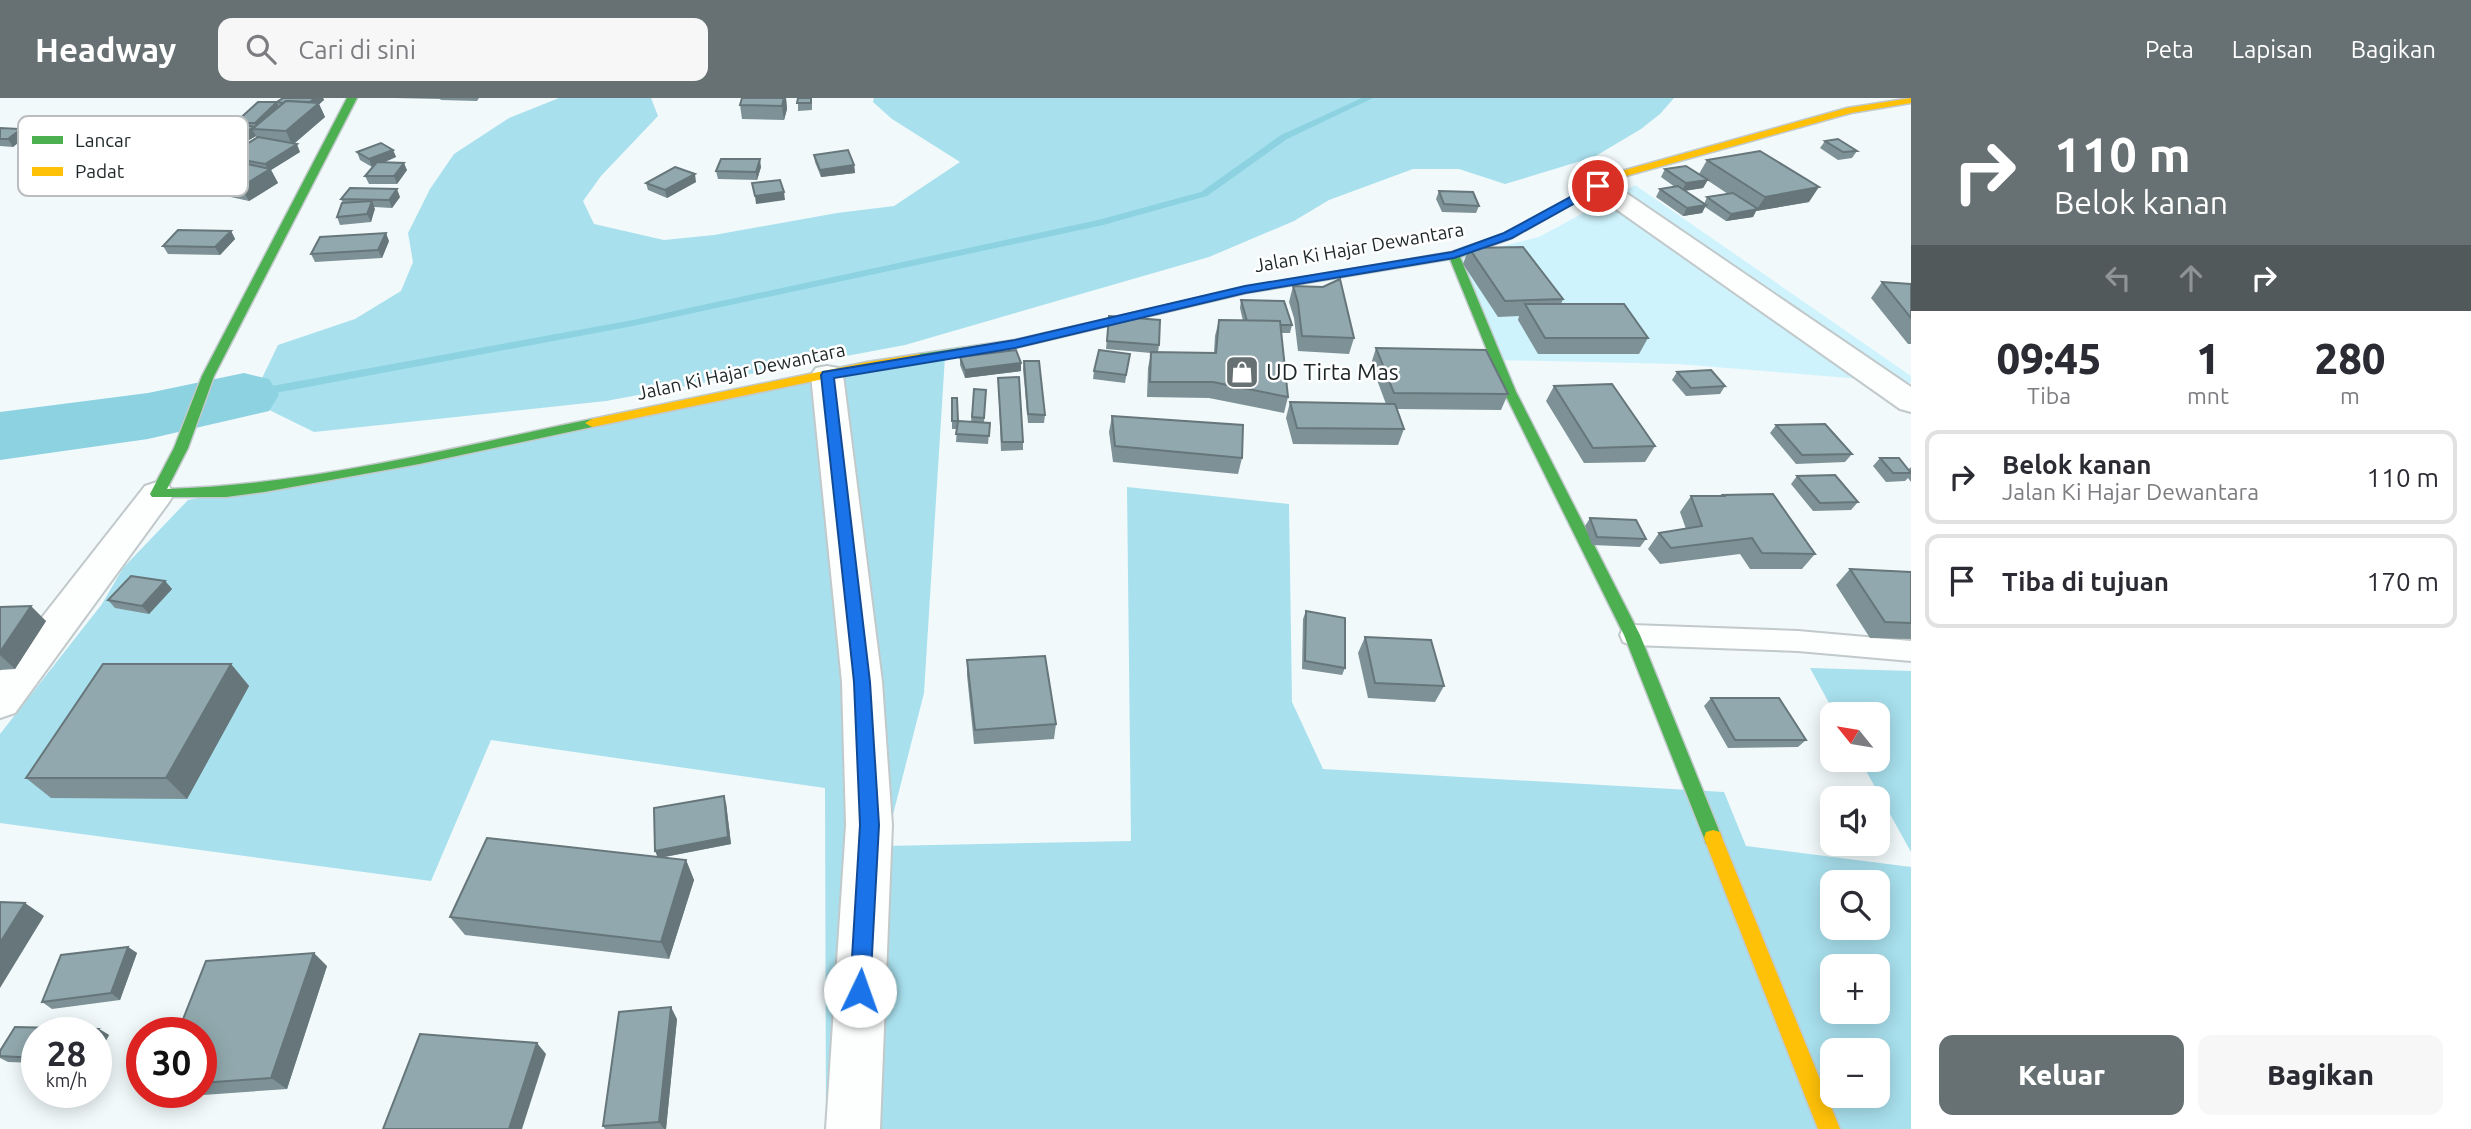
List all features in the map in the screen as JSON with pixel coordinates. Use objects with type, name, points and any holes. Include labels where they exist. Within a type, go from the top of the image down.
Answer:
[{"type":"street","points":[[0,701],[157,494],[181,448],[208,376],[352,98]]},
{"type":"street","name":"Jalan Ki Hajar Dewantara","points":[[157,494],[226,492],[316,478],[827,375],[1015,344],[1245,290],[1454,255],[1508,236],[1598,186],[1633,171],[1850,110],[1911,100]]},
{"type":"street","points":[[1598,186],[1911,402]]},
{"type":"street","points":[[1454,255],[1510,393],[1632,635],[1829,1129]]},
{"type":"street","points":[[827,375],[862,682],[869,825],[853,1129]]},
{"type":"lane","points":[[1632,635],[1798,641],[1911,651]]},
{"type":"shaded area","points":[[559,98],[651,98],[658,116],[601,176],[583,201],[594,224],[664,240],[714,235],[837,213],[894,206],[960,162],[892,119],[873,102],[874,98],[1674,98],[1641,129],[1594,157],[1505,184],[1459,169],[1413,169],[1329,200],[1294,221],[1209,257],[905,345],[606,401],[314,432],[251,401],[278,345],[355,319],[401,291],[413,262],[408,233],[430,189],[454,154],[509,118]]},
{"type":"shaded area","points":[[1635,185],[1911,376],[1911,383],[1678,364],[1497,360],[1453,258],[1539,237]]},
{"type":"shaded area","points":[[945,356],[924,693],[885,846],[1131,841],[1127,487],[1289,504],[1292,702],[1323,769],[1724,792],[1746,846],[1911,867],[1911,1129],[826,1129],[825,788],[491,740],[431,881],[0,823],[0,734],[102,604],[123,568],[188,500]]},
{"type":"shaded area","points":[[1810,668],[1911,671],[1911,852],[1890,814],[1890,786],[1874,786],[1867,772],[1890,772],[1890,702],[1828,702]]},
{"type":"building","points":[[283,98],[315,98],[310,102],[277,102]]},
{"type":"building","points":[[742,98],[784,98],[782,106],[740,105]]},
{"type":"building","points":[[798,98],[811,98],[811,103],[797,103]]},
{"type":"building","points":[[286,101],[319,103],[286,131],[252,129]]},
{"type":"building","points":[[258,102],[277,102],[255,123],[248,123],[248,116],[243,116]]},
{"type":"building","points":[[0,128],[18,129],[8,139],[0,139]]},
{"type":"building","points":[[258,137],[297,144],[265,164],[248,161],[248,143]]},
{"type":"building","points":[[1838,139],[1857,151],[1843,152],[1825,141]]},
{"type":"building","points":[[381,143],[393,150],[369,159],[357,152]]},
{"type":"building","points":[[848,150],[854,165],[820,170],[814,155]]},
{"type":"building","points":[[1760,151],[1819,187],[1765,197],[1707,160]]},
{"type":"building","points":[[721,159],[760,159],[756,172],[716,171]]},
{"type":"building","points":[[377,162],[404,163],[394,176],[365,176]]},
{"type":"building","points":[[248,164],[270,169],[248,183]]},
{"type":"building","points":[[1686,166],[1708,180],[1686,183],[1665,169]]},
{"type":"building","points":[[675,167],[695,174],[665,190],[646,183]]},
{"type":"building","points":[[780,180],[784,192],[755,196],[752,183]]},
{"type":"building","points":[[1678,186],[1706,205],[1687,208],[1660,189]]},
{"type":"building","points":[[350,188],[397,189],[389,200],[341,199]]},
{"type":"building","points":[[1439,191],[1473,192],[1479,206],[1444,204]]},
{"type":"building","points":[[1733,193],[1758,209],[1731,214],[1707,197]]},
{"type":"building","points":[[372,201],[367,214],[337,217],[342,203]]},
{"type":"building","points":[[178,230],[231,231],[215,247],[163,246]]},
{"type":"building","points":[[386,233],[378,250],[311,254],[320,237]]},
{"type":"building","points":[[1523,247],[1563,299],[1505,301],[1469,248]]},
{"type":"building","points":[[1340,279],[1354,338],[1302,336],[1293,286],[1323,287]]},
{"type":"building","points":[[1882,282],[1911,284],[1911,318]]},
{"type":"building","points":[[1241,300],[1284,301],[1292,325],[1280,325],[1280,321],[1247,321]]},
{"type":"building","points":[[1525,304],[1624,304],[1648,338],[1545,338]]},
{"type":"building","points":[[1109,316],[1160,320],[1159,345],[1107,341]]},
{"type":"building","points":[[1219,320],[1280,321],[1288,397],[1213,382],[1150,382],[1151,352],[1216,353]]},
{"type":"building","points":[[1376,348],[1486,350],[1508,394],[1394,393]]},
{"type":"building","points":[[1016,350],[1021,363],[965,370],[960,357]]},
{"type":"building","points":[[1099,350],[1130,354],[1126,375],[1094,371]]},
{"type":"building","points":[[1024,361],[1039,361],[1045,415],[1028,414]]},
{"type":"building","points":[[1711,370],[1725,386],[1691,388],[1677,372]]},
{"type":"building","points":[[1019,377],[1023,442],[1002,442],[998,378]]},
{"type":"building","points":[[1612,384],[1655,446],[1593,448],[1554,386]]},
{"type":"building","points":[[974,389],[986,390],[984,418],[972,417]]},
{"type":"building","points":[[952,398],[957,398],[958,421],[952,421]]},
{"type":"building","points":[[1290,402],[1395,404],[1404,429],[1297,428]]},
{"type":"building","points":[[1112,416],[1243,425],[1242,458],[1115,446]]},
{"type":"building","points":[[958,421],[990,423],[989,436],[956,434]]},
{"type":"building","points":[[1825,424],[1852,454],[1802,455],[1776,425]]},
{"type":"building","points":[[1880,458],[1899,458],[1911,473],[1893,473]]},
{"type":"building","points":[[1835,475],[1858,502],[1820,503],[1797,476]]},
{"type":"building","points":[[1773,494],[1815,554],[1762,553],[1752,538],[1671,548],[1659,533],[1702,526],[1691,496]]},
{"type":"building","points":[[1590,518],[1636,520],[1646,539],[1597,537]]},
{"type":"building","points":[[1850,569],[1911,572],[1911,623],[1885,622]]},
{"type":"building","points":[[131,576],[165,581],[142,606],[108,600]]},
{"type":"building","points":[[31,606],[0,652],[0,607]]},
{"type":"building","points":[[1306,611],[1345,618],[1345,668],[1305,661]]},
{"type":"building","points":[[1365,637],[1431,640],[1444,686],[1375,683]]},
{"type":"building","points":[[1045,656],[1056,724],[975,730],[967,660]]},
{"type":"building","points":[[103,664],[231,664],[166,778],[26,778]]},
{"type":"building","points":[[1711,698],[1779,698],[1806,740],[1735,740]]},
{"type":"building","points":[[724,796],[728,837],[655,851],[654,808]]},
{"type":"building","points":[[487,838],[686,860],[661,942],[450,917]]},
{"type":"building","points":[[0,902],[25,903],[0,943]]},
{"type":"building","points":[[128,947],[111,993],[42,1002],[61,955]]},
{"type":"building","points":[[314,953],[271,1078],[217,1082],[217,1017],[184,1017],[206,961]]},
{"type":"building","points":[[671,1007],[659,1122],[603,1126],[619,1012]]},
{"type":"building","points":[[15,1027],[21,1027],[21,1057],[0,1056],[0,1051]]},
{"type":"building","points":[[420,1034],[537,1043],[509,1129],[383,1129]]},
{"type":"waterway","points":[[244,395],[633,323],[1100,223],[1204,194],[1284,137],[1369,98]]},
{"type":"waterway","points":[[0,436],[148,416],[244,395]]},
{"type":"traffic: fast","points":[[352,98],[208,376],[181,448],[157,494],[226,492],[264,487],[419,459],[592,423]]},
{"type":"traffic: fast","points":[[919,358],[1015,344],[1246,290],[1454,255],[1508,236],[1583,195]]},
{"type":"traffic: fast","points":[[1454,255],[1510,392],[1632,635],[1713,838]]},
{"type":"traffic: slow","points":[[1583,195],[1622,174],[1850,110],[1911,100]]},
{"type":"traffic: slow","points":[[592,423],[867,366],[919,358]]},
{"type":"traffic: slow","points":[[1713,838],[1829,1129]]},
{"type":"place","name":"UD Tirta Mas","points":[[1242,372]]},
{"type":"route","points":[[860,991],[869,825],[862,682],[827,375],[867,366],[930,359],[1015,344],[1316,276],[1454,255],[1508,236],[1598,186]]}]
